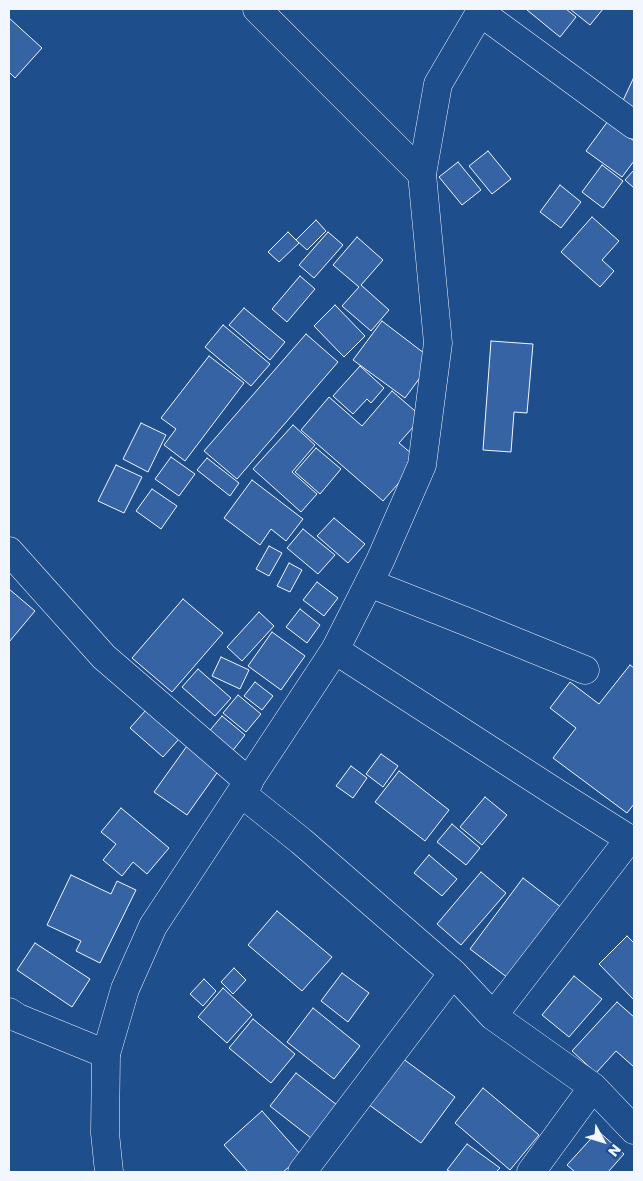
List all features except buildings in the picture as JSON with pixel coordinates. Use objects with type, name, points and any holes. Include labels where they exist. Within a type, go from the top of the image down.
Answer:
[{"type":"street","points":[[257,9],[422,174]]},
{"type":"street","points":[[109,1172],[106,1133],[106,1054],[124,989],[153,926],[335,650],[380,561],[422,465],[438,343],[422,174],[438,84],[481,10],[634,124]]},
{"type":"street","points":[[9,551],[104,657],[301,841],[453,974],[493,1016],[593,1087],[634,1130]]},
{"type":"street","points":[[369,583],[585,670]]},
{"type":"street","points":[[335,650],[632,840],[493,1016]]},
{"type":"street","points":[[302,1172],[453,974]]},
{"type":"street","points":[[9,1012],[18,1018],[106,1054]]},
{"type":"street","points":[[531,1172],[593,1087]]}]
